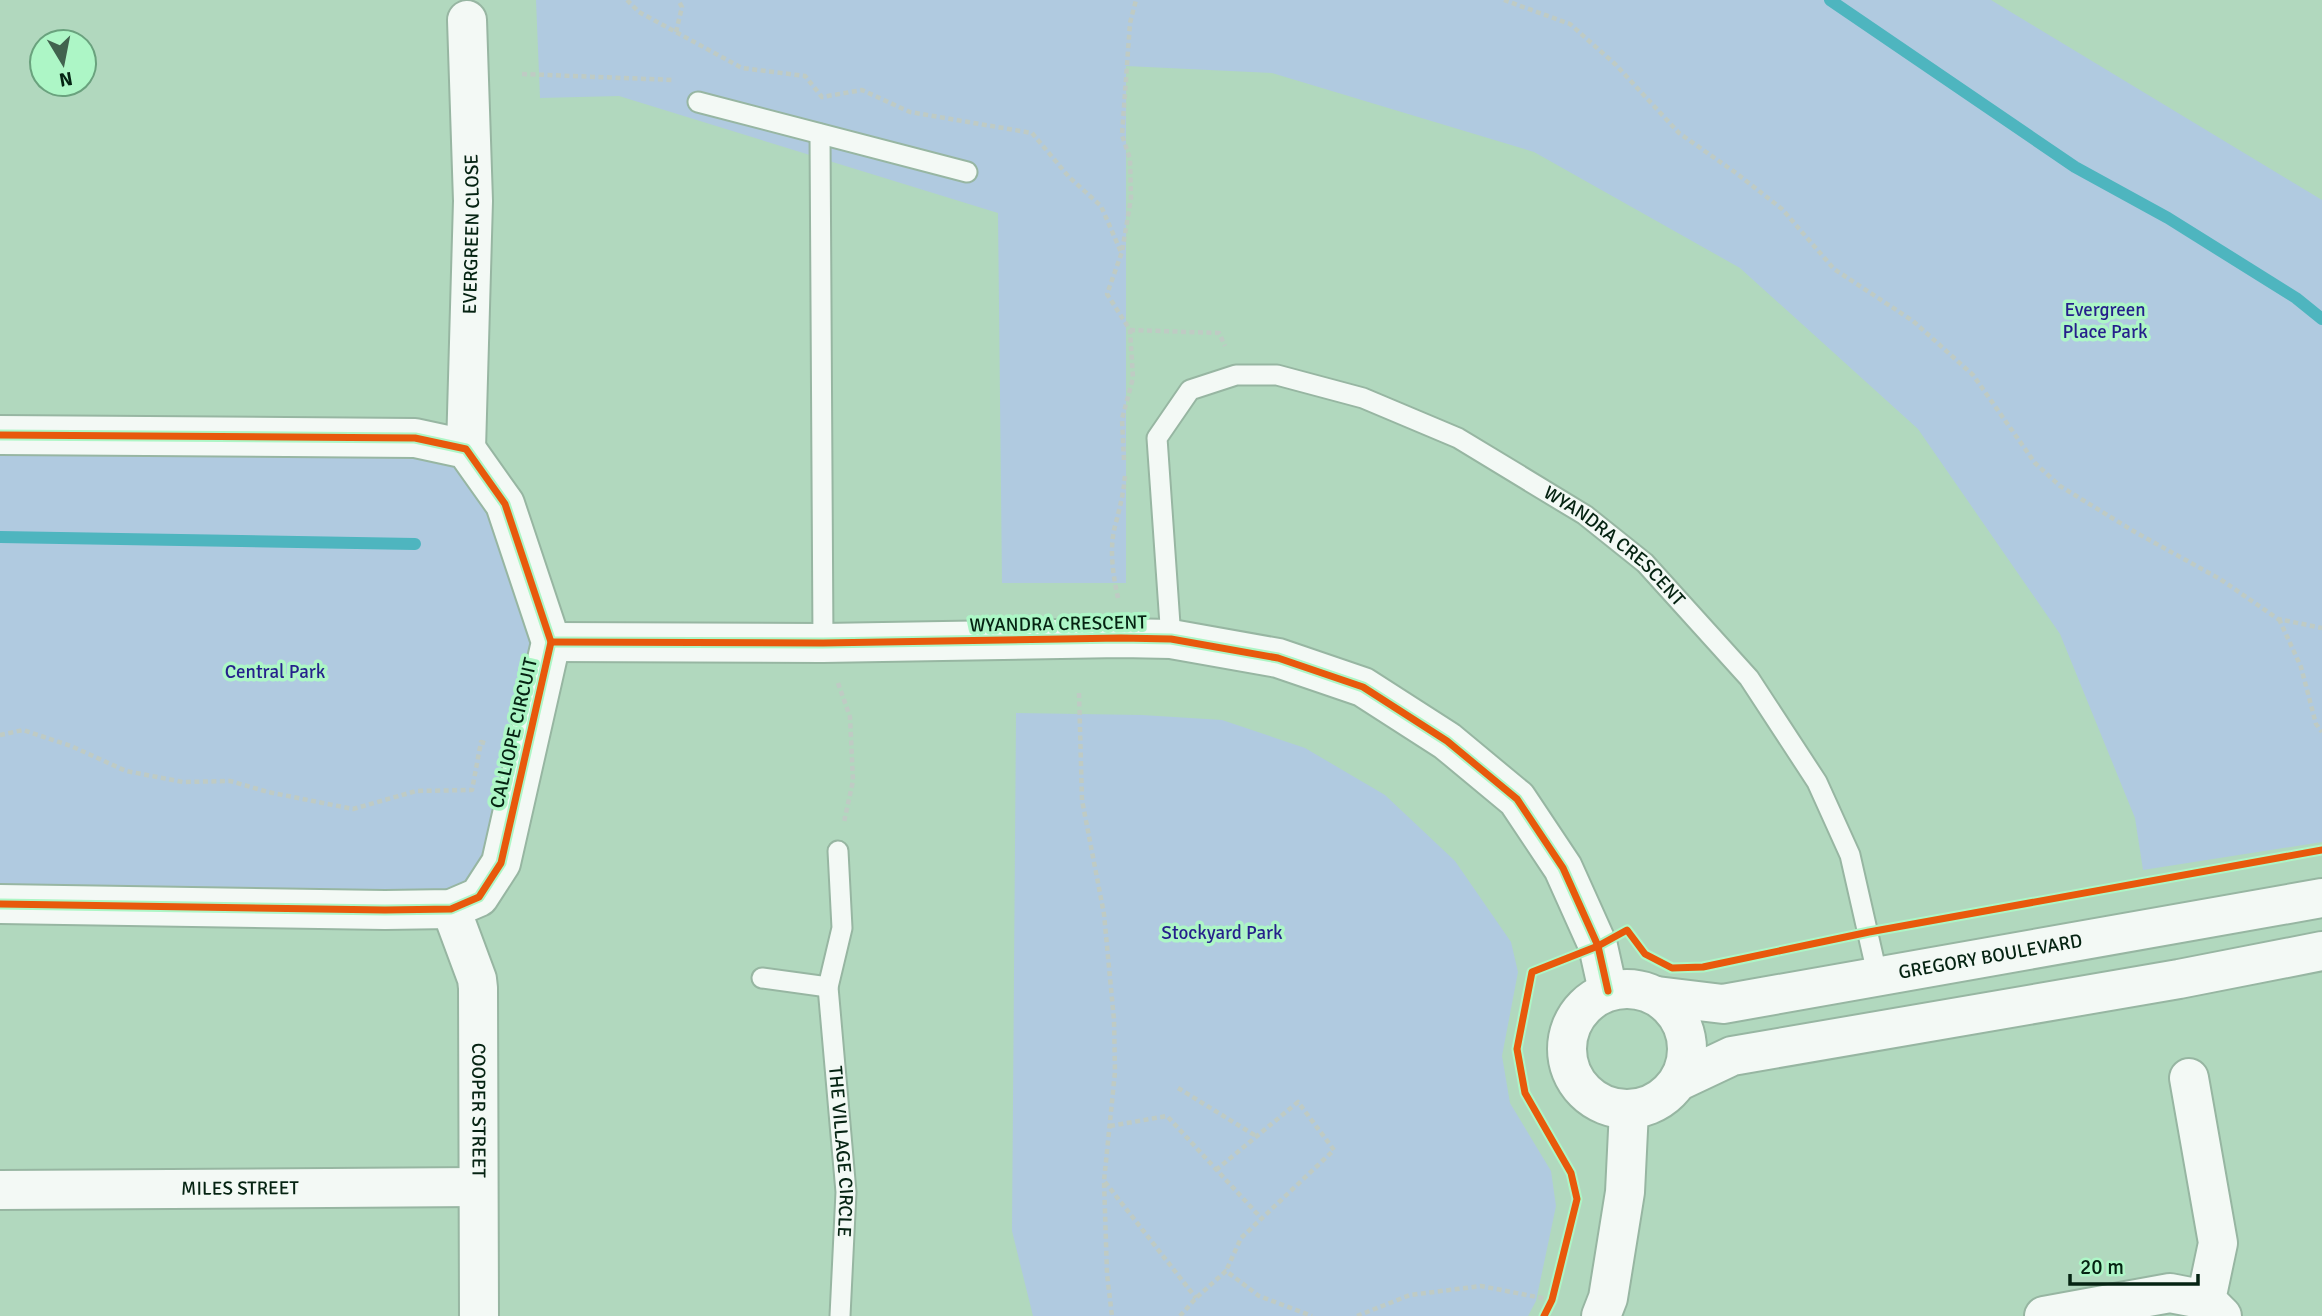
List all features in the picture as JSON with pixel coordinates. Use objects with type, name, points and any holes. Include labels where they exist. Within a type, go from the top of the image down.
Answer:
[{"type":"street","name":"EVERGREEN CLOSE","points":[[466,449],[473,201],[467,20]]},
{"type":"street","points":[[0,435],[415,438],[466,449]]},
{"type":"street","name":"CALLIOPE CIRCUIT","points":[[0,904],[452,909],[479,897],[501,863],[551,642],[505,504],[466,449]]},
{"type":"street","name":"WYANDRA CRESCENT","points":[[551,642],[823,643],[1171,639],[1278,658],[1363,687],[1447,741],[1517,799],[1563,868],[1598,946],[1608,991]]},
{"type":"street","name":"GREGORY BOULEVARD","points":[[1657,996],[1723,1004],[2322,898]]},
{"type":"street","name":"COOPER STREET","points":[[452,909],[478,988],[479,1316]]},
{"type":"street","points":[[1679,1081],[1732,1056],[2179,979],[2322,951]]},
{"type":"street","points":[[1633,988],[1657,996],[1679,1015],[1687,1035],[1689,1050],[1685,1071],[1679,1081],[1660,1101],[1640,1109],[1607,1107],[1583,1092],[1568,1066],[1568,1033],[1581,1010],[1597,996],[1608,991],[1633,988]]},
{"type":"street","points":[[2044,1316],[2171,1293],[2214,1308],[2218,1242],[2189,1079]]},
{"type":"street","points":[[1601,1316],[1608,1298],[1625,1192],[1629,1110]]},
{"type":"street","name":"MILES STREET","points":[[0,1190],[478,1188]]},
{"type":"lane","points":[[698,102],[967,172]]},
{"type":"lane","points":[[820,134],[823,643]]},
{"type":"lane","name":"WYANDRA CRESCENT","points":[[1171,639],[1157,438],[1190,390],[1236,375],[1277,375],[1363,398],[1458,438],[1585,515],[1645,564],[1749,678],[1816,782],[1850,855],[1878,978]]},
{"type":"lane","name":"THE VILLAGE CIRCLE","points":[[838,851],[842,929],[828,987],[846,1192],[840,1316]]},
{"type":"lane","points":[[762,978],[828,987]]},
{"type":"path","points":[[627,0],[639,12],[742,68],[805,76],[822,97],[862,90],[910,112],[1032,133],[1069,177],[1101,206],[1122,252]]},
{"type":"path","points":[[676,32],[682,7],[678,0]]},
{"type":"path","points":[[1119,607],[1112,557],[1115,527],[1123,502],[1125,475],[1122,419],[1133,378],[1130,330],[1107,294],[1122,252],[1131,198],[1130,159],[1122,135],[1130,23],[1136,0]]},
{"type":"path","points":[[1504,0],[1570,24],[1615,64],[1679,133],[1782,209],[1834,269],[1913,321],[1973,374],[2035,463],[2060,486],[2220,579],[2278,619],[2322,628]]},
{"type":"path","points":[[522,74],[678,81],[698,102]]},
{"type":"path","points":[[1130,330],[1219,333],[1236,375]]},
{"type":"path","points":[[2278,619],[2301,667],[2316,724],[2322,732]]},
{"type":"path","points":[[823,643],[850,717],[853,780],[838,851]]},
{"type":"path","points":[[1079,693],[1082,800],[1104,914],[1114,1020],[1115,1072],[1104,1181],[1107,1274],[1112,1316]]},
{"type":"path","points":[[0,735],[23,730],[71,746],[126,771],[183,782],[230,781],[268,792],[353,809],[416,791],[472,790],[481,742],[526,753]]},
{"type":"path","points":[[1178,1088],[1256,1136]]},
{"type":"path","points":[[1180,1316],[1226,1271],[1241,1238],[1334,1150],[1298,1102],[1216,1170]]},
{"type":"path","points":[[1110,1126],[1167,1116],[1262,1219]]},
{"type":"path","points":[[1104,1181],[1196,1298]]},
{"type":"path","points":[[1226,1271],[1259,1296],[1312,1316]]},
{"type":"path","points":[[1357,1316],[1410,1295],[1481,1286],[1552,1300]]},
{"type":"path","points":[[1548,1308],[1555,1287]]},
{"type":"green space","name":"Evergreen Place Park","points":[[536,0],[1991,0],[2322,200],[2322,842],[2143,870],[2135,818],[2060,634],[1918,429],[1740,268],[1534,152],[1272,73],[1126,66],[1126,583],[1002,583],[998,213],[619,96],[540,98]]},
{"type":"green space","name":"Central Park","points":[[0,435],[466,449],[551,642],[479,897],[0,904]]},
{"type":"green space","name":"Stockyard Park","points":[[1016,713],[1142,715],[1222,720],[1305,748],[1385,795],[1455,861],[1511,942],[1518,972],[1502,1056],[1510,1103],[1551,1171],[1556,1206],[1536,1301],[1528,1316],[1033,1316],[1012,1231]]},
{"type":"waterway","points":[[1830,0],[2075,167],[2168,218],[2296,298],[2322,319]]},
{"type":"waterway","points":[[0,537],[415,544]]},
{"type":"cycle path","points":[[0,435],[415,438],[466,449],[505,504],[551,642],[501,863],[479,897],[451,909],[385,910],[0,904]]},
{"type":"cycle path","points":[[551,642],[823,643],[1171,639],[1278,658],[1363,687],[1447,741],[1517,799],[1563,868],[1598,946],[1608,991]]},
{"type":"cycle path","points":[[1544,1316],[1552,1300],[1577,1199],[1571,1173],[1525,1093],[1517,1049],[1532,972],[1598,946],[1627,930],[1645,954],[1672,968],[1703,967],[1869,932],[2322,850]]}]
